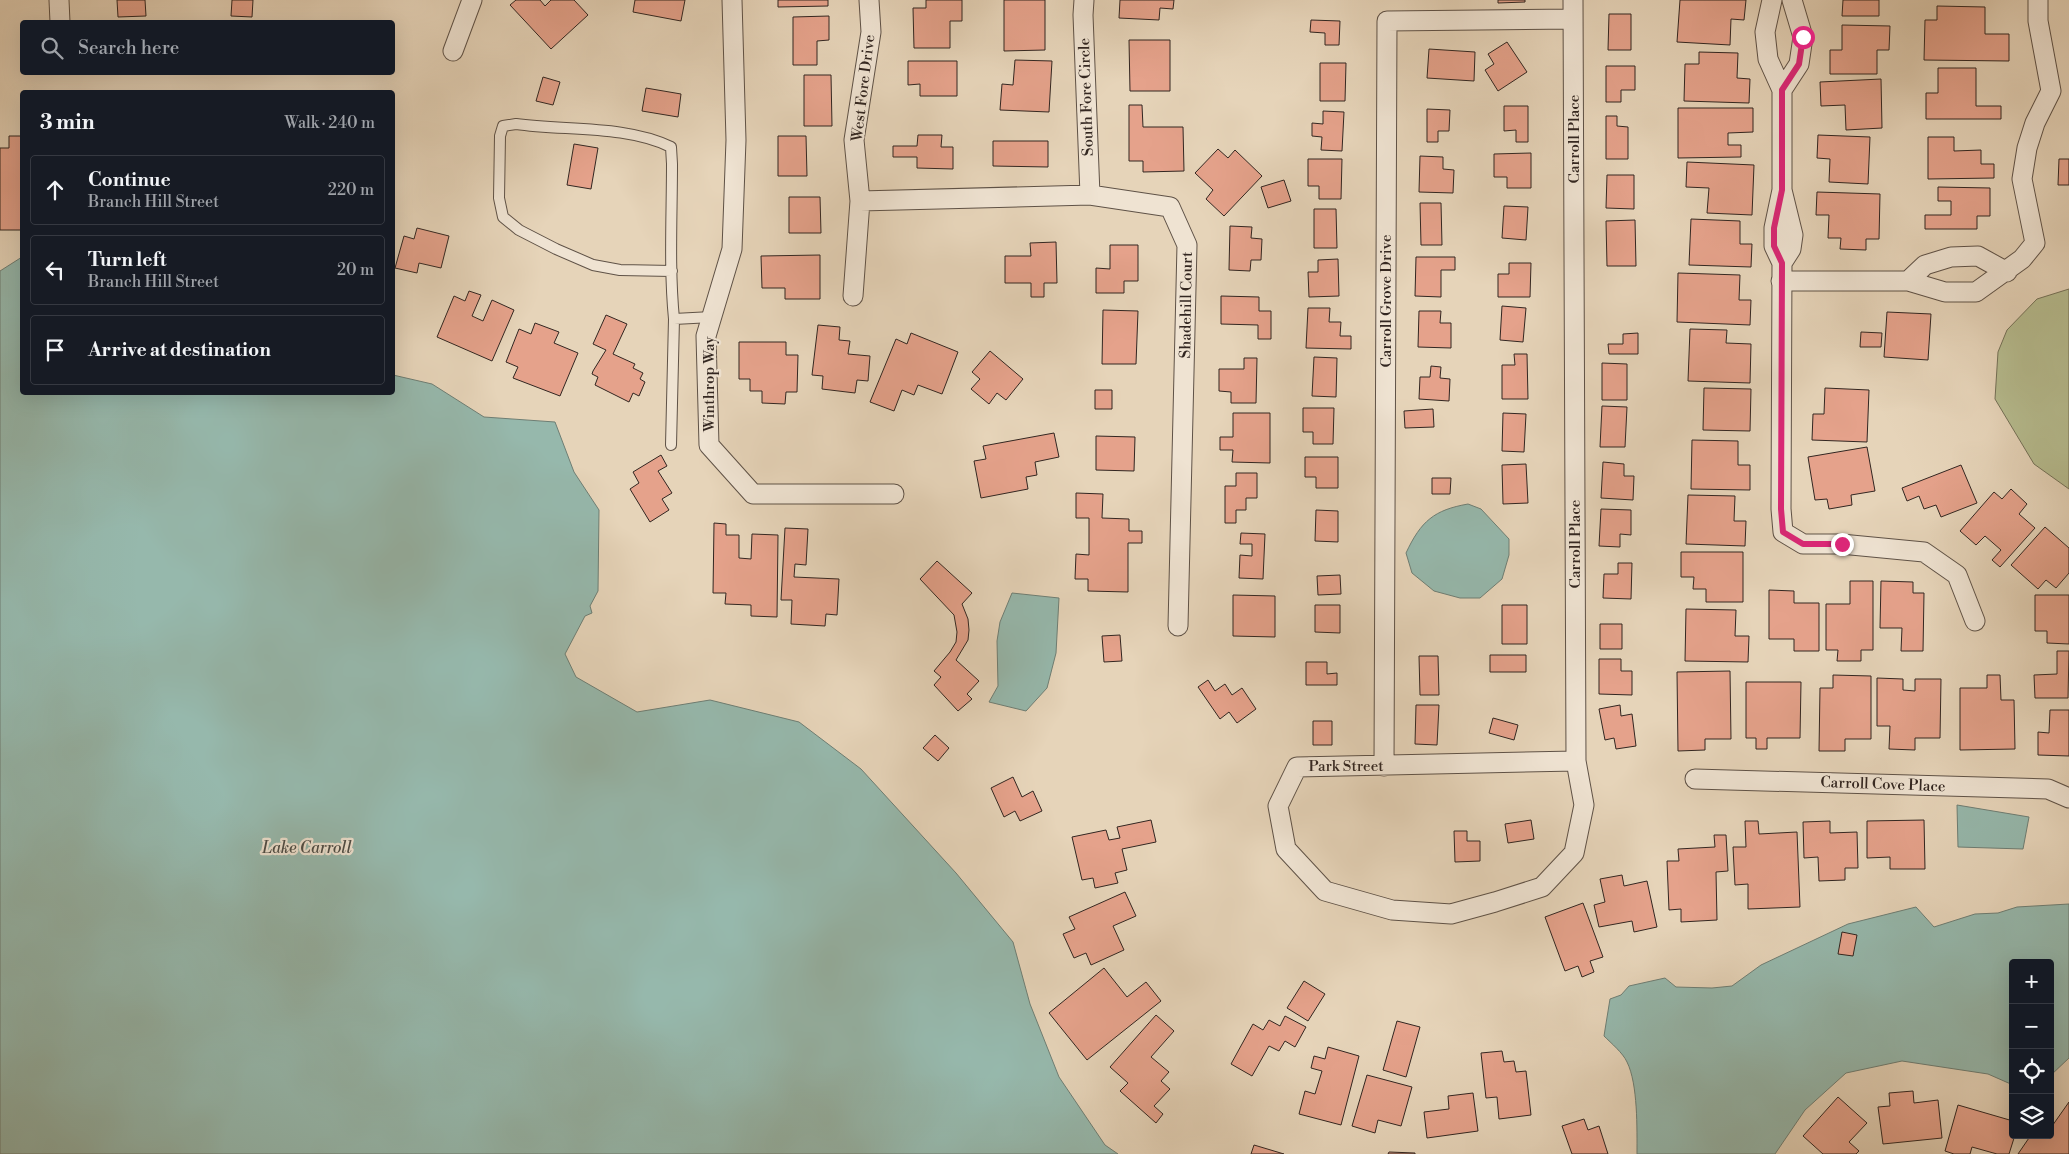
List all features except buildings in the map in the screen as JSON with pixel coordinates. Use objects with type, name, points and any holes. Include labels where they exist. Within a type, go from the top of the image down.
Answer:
[{"type":"street","points":[[59,0],[60,20]]},
{"type":"street","points":[[453,51],[472,0]]},
{"type":"street","name":"Winthrop Way","points":[[732,0],[736,140],[732,249],[706,336],[709,445],[753,494],[894,494]]},
{"type":"street","name":"West Fore Drive","points":[[853,296],[860,201],[854,140],[871,32],[869,0]]},
{"type":"street","name":"South Fore Circle","points":[[1084,0],[1090,195]]},
{"type":"street","points":[[1772,0],[1765,32],[1768,59],[1782,90],[1782,190],[1793,235],[1791,249],[1781,272],[1781,509],[1783,532],[1803,544],[1842,544],[1924,552],[1957,575],[1975,621]]},
{"type":"street","points":[[1782,90],[1799,64],[1803,37],[1792,0]]},
{"type":"street","points":[[1781,272],[1908,281],[1945,292],[1976,292],[2007,272],[2022,259],[2035,243],[2022,179],[2027,148],[2035,124],[2051,91],[2038,20],[2038,0]]},
{"type":"street","name":"Carroll Place","points":[[1360,901],[1392,910],[1451,914],[1542,887],[1574,853],[1584,805],[1576,761],[1573,9]]},
{"type":"street","name":"Carroll Grove Drive","points":[[1384,766],[1387,21],[1573,9]]},
{"type":"street","name":"Shadehill Court","points":[[860,201],[1090,195],[1170,207],[1187,245],[1178,626]]},
{"type":"street","points":[[1908,281],[1925,265],[1951,257],[1978,256],[2007,272]]},
{"type":"street","name":"Park Street","points":[[1360,901],[1324,891],[1286,850],[1278,806],[1297,766],[1384,766],[1576,761]]},
{"type":"street","name":"Carroll Cove Place","points":[[1695,779],[2048,789],[2069,798]]},
{"type":"lane","points":[[671,445],[674,319],[671,147],[661,142],[626,134],[516,124],[503,126],[500,136],[499,198],[503,217],[518,230],[556,250],[593,265],[620,270],[672,271]]},
{"type":"lane","points":[[674,319],[712,317]]},
{"type":"green space","points":[[2069,289],[2069,489],[2034,464],[1995,399],[1998,352],[2007,330],[2037,299]]},
{"type":"water","name":"Lake Carroll","points":[[20,258],[20,395],[395,395],[395,375],[432,384],[484,417],[555,422],[574,472],[599,510],[598,591],[590,606],[592,613],[585,616],[565,654],[576,677],[637,712],[710,700],[799,722],[861,769],[956,873],[1013,942],[1030,1004],[1059,1077],[1105,1145],[1118,1154],[0,1154],[0,271]]},
{"type":"water","points":[[1468,504],[1481,509],[1509,539],[1509,555],[1502,579],[1480,598],[1460,598],[1434,591],[1412,573],[1406,553],[1417,533],[1430,519],[1446,510]]},
{"type":"water","points":[[1012,593],[1059,598],[1056,653],[1047,688],[1026,711],[989,702],[998,686],[997,641],[1000,622]]},
{"type":"water","points":[[1957,805],[2029,817],[2023,849],[1958,847]]},
{"type":"water","points":[[2069,904],[2069,1058],[2054,1072],[2054,959],[2009,959],[2009,1083],[1988,1074],[1902,1061],[1846,1073],[1805,1110],[1775,1154],[1637,1154],[1636,1107],[1631,1071],[1623,1055],[1604,1036],[1610,999],[1621,995],[1629,986],[1665,978],[1676,987],[1712,988],[1732,986],[1761,965],[1848,924],[1916,907],[1934,927],[1975,914],[1998,913],[2017,907]]},
{"type":"route","points":[[1803,37],[1799,64],[1782,90],[1782,190],[1774,228],[1774,246],[1782,263],[1781,509],[1783,532],[1803,544],[1842,544]]}]
